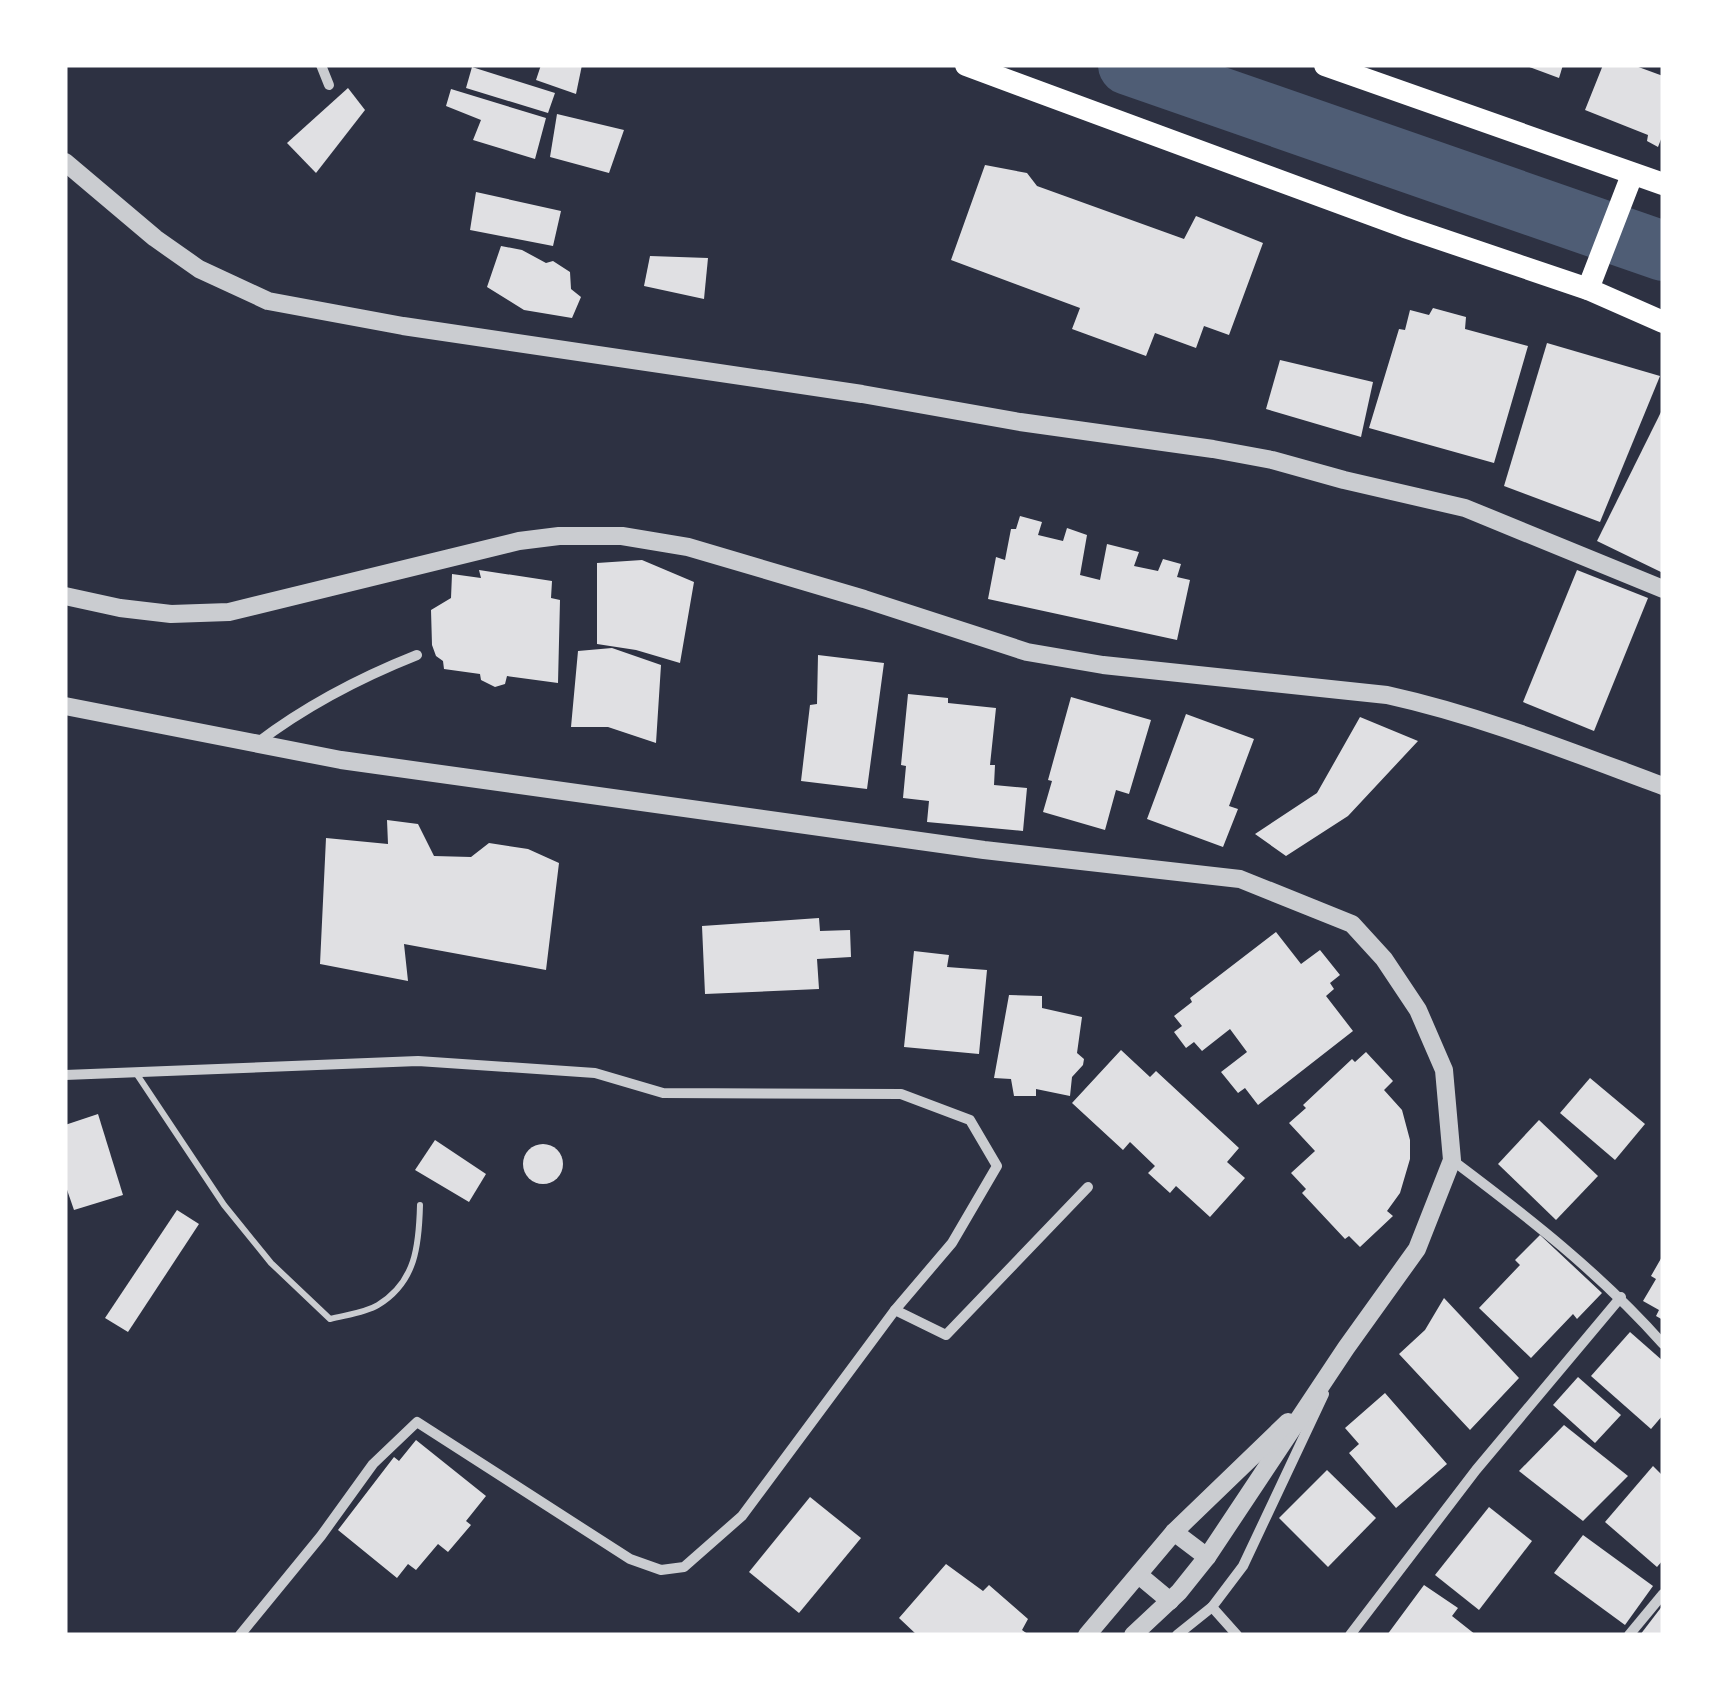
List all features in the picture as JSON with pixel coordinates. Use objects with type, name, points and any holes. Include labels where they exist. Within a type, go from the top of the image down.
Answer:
[{"type":"highway","points":[[966,65],[1404,227],[1588,289],[1663,322]]},
{"type":"highway","points":[[1324,65],[1663,184]]},
{"type":"highway","points":[[1588,289],[1632,175]]},
{"type":"street","points":[[321,65],[329,85]]},
{"type":"street","points":[[65,162],[155,238],[199,269],[268,301],[403,326],[1272,460],[1465,508],[1663,589]]},
{"type":"street","points":[[65,596],[172,614],[229,612],[519,541],[622,536],[706,552],[1027,652],[1103,665],[1386,695],[1432,705],[1483,718],[1663,786]]},
{"type":"street","points":[[256,744],[289,719],[360,678],[417,656]]},
{"type":"street","points":[[65,706],[341,760],[984,850],[1240,879],[1352,924],[1384,959],[1418,1010],[1444,1070],[1452,1160],[1417,1249],[1207,1556],[1170,1601],[1133,1635]]},
{"type":"street","points":[[65,1075],[418,1060],[594,1073],[663,1093],[900,1094],[970,1120],[997,1166],[952,1242],[895,1310],[742,1516],[684,1567],[660,1570],[630,1559],[417,1422],[372,1464],[321,1536],[240,1635]]},
{"type":"street","points":[[1452,1160],[1548,1232],[1621,1297],[1663,1344]]},
{"type":"street","points":[[895,1310],[946,1335],[1088,1187]]},
{"type":"street","points":[[1350,1635],[1476,1470],[1621,1297]]},
{"type":"street","points":[[1177,1635],[1212,1608],[1244,1566],[1346,1348]]},
{"type":"street","points":[[1087,1635],[1174,1532],[1310,1401]]},
{"type":"street","points":[[1174,1532],[1207,1556]]},
{"type":"street","points":[[1140,1576],[1170,1601]]},
{"type":"street","points":[[1629,1635],[1663,1594]]},
{"type":"street","points":[[1212,1608],[1237,1635]]},
{"type":"lane","points":[[135,1072],[224,1205],[271,1263],[330,1318],[376,1306],[404,1282],[419,1246],[420,1205]]},
{"type":"building","points":[[541,65],[582,65],[576,94],[536,80]]},
{"type":"building","points":[[1524,65],[1563,65],[1559,78]]},
{"type":"building","points":[[1603,65],[1633,65],[1663,76],[1663,134],[1658,147],[1647,141],[1648,135],[1585,110]]},
{"type":"building","points":[[472,67],[555,93],[548,113],[466,88]]},
{"type":"building","points":[[348,88],[365,110],[316,173],[287,143]]},
{"type":"building","points":[[451,89],[546,118],[535,159],[473,140],[481,120],[446,106]]},
{"type":"building","points":[[557,114],[624,130],[609,173],[550,157]]},
{"type":"building","points":[[985,165],[1027,173],[1037,186],[1184,239],[1196,216],[1263,243],[1229,335],[1204,326],[1196,348],[1155,333],[1146,356],[1072,329],[1080,308],[951,260]]},
{"type":"building","points":[[476,192],[561,211],[553,246],[470,230]]},
{"type":"building","points":[[501,246],[522,250],[546,263],[553,261],[570,272],[571,289],[581,297],[572,318],[524,310],[487,287]]},
{"type":"building","points":[[650,256],[708,258],[704,299],[644,286]]},
{"type":"building","points":[[1433,308],[1466,317],[1465,329],[1528,346],[1494,463],[1369,428],[1399,329],[1405,330],[1410,310],[1429,315]]},
{"type":"building","points":[[1547,343],[1660,376],[1600,522],[1504,486]]},
{"type":"building","points":[[1280,360],[1373,382],[1361,437],[1266,409]]},
{"type":"building","points":[[1663,408],[1663,573],[1597,541]]},
{"type":"building","points":[[1020,516],[1042,522],[1038,535],[1063,541],[1067,528],[1087,535],[1080,575],[1100,580],[1107,544],[1139,552],[1134,566],[1158,571],[1163,559],[1181,564],[1177,577],[1190,580],[1177,640],[988,599],[996,557],[1005,560],[1011,529],[1016,529]]},
{"type":"building","points":[[642,560],[694,582],[680,663],[597,644],[597,563]]},
{"type":"building","points":[[479,570],[552,581],[551,598],[560,600],[558,683],[507,676],[505,684],[495,687],[481,680],[480,674],[444,669],[432,645],[431,610],[451,598],[452,574],[481,578]]},
{"type":"building","points":[[1577,570],[1648,598],[1594,731],[1523,702]]},
{"type":"building","points":[[612,648],[661,665],[656,743],[608,727],[571,727],[578,651]]},
{"type":"building","points":[[818,655],[884,663],[867,789],[801,781],[810,705],[817,704]]},
{"type":"building","points":[[908,694],[996,708],[990,765],[995,765],[994,785],[1027,788],[1023,831],[927,822],[929,801],[903,798],[906,766],[901,765]]},
{"type":"building","points":[[1071,697],[1151,720],[1129,794],[1116,790],[1105,830],[1043,812]]},
{"type":"building","points":[[1186,714],[1254,739],[1229,806],[1238,809],[1223,847],[1147,819]]},
{"type":"building","points":[[1360,717],[1418,741],[1348,816],[1286,856],[1255,834],[1317,793]]},
{"type":"building","points":[[387,820],[418,824],[434,856],[471,857],[489,843],[528,849],[559,863],[546,970],[404,944],[408,981],[320,964],[326,838],[388,844]]},
{"type":"building","points":[[819,918],[820,931],[850,930],[851,957],[817,959],[819,989],[705,994],[702,926]]},
{"type":"building","points":[[1276,932],[1301,964],[1320,950],[1340,975],[1330,983],[1334,989],[1326,996],[1353,1031],[1258,1105],[1245,1088],[1238,1093],[1221,1072],[1247,1052],[1230,1029],[1202,1051],[1194,1042],[1186,1048],[1174,1032],[1182,1026],[1174,1016],[1192,1002],[1190,998]]},
{"type":"building","points":[[914,951],[949,955],[947,967],[987,970],[979,1054],[904,1047]]},
{"type":"building","points":[[1009,995],[1042,996],[1042,1008],[1082,1017],[1077,1053],[1084,1059],[1072,1077],[1070,1096],[1036,1089],[1036,1096],[1014,1096],[1011,1079],[994,1078]]},
{"type":"building","points":[[1121,1050],[1150,1077],[1156,1071],[1239,1148],[1227,1162],[1245,1178],[1210,1217],[1176,1186],[1170,1193],[1148,1173],[1155,1166],[1130,1142],[1123,1150],[1072,1103]]},
{"type":"building","points":[[1366,1052],[1393,1081],[1384,1090],[1402,1110],[1410,1140],[1410,1159],[1400,1193],[1387,1211],[1393,1216],[1360,1247],[1349,1236],[1345,1239],[1302,1193],[1306,1189],[1291,1173],[1315,1151],[1289,1123],[1352,1059],[1355,1062]]},
{"type":"building","points":[[1590,1078],[1645,1124],[1615,1160],[1560,1113]]},
{"type":"building","points":[[98,1114],[123,1195],[74,1210],[65,1184],[65,1125]]},
{"type":"building","points":[[1539,1120],[1598,1176],[1556,1220],[1498,1164]]},
{"type":"building","points":[[435,1140],[486,1174],[469,1202],[415,1170]]},
{"type":"building","points":[[543,1144],[557,1150],[563,1164],[557,1178],[543,1184],[529,1178],[523,1164],[529,1150]]},
{"type":"building","points":[[177,1210],[199,1224],[128,1332],[105,1318]]},
{"type":"building","points":[[1540,1235],[1602,1293],[1577,1319],[1573,1314],[1531,1358],[1479,1308],[1520,1265],[1515,1260]]},
{"type":"building","points":[[1663,1255],[1663,1320],[1656,1316],[1659,1310],[1643,1301],[1656,1279],[1651,1276]]},
{"type":"building","points":[[1444,1298],[1519,1378],[1470,1430],[1399,1354],[1425,1330]]},
{"type":"building","points":[[1630,1332],[1663,1361],[1663,1415],[1651,1429],[1591,1376]]},
{"type":"building","points":[[1578,1377],[1621,1415],[1595,1443],[1553,1405]]},
{"type":"building","points":[[1385,1393],[1447,1464],[1396,1508],[1349,1453],[1359,1444],[1345,1428]]},
{"type":"building","points":[[1564,1425],[1628,1476],[1583,1521],[1519,1471]]},
{"type":"building","points":[[416,1440],[486,1496],[466,1521],[471,1525],[448,1552],[438,1544],[416,1570],[408,1564],[397,1578],[338,1530],[394,1457],[399,1461]]},
{"type":"building","points":[[1653,1466],[1663,1476],[1663,1560],[1657,1567],[1605,1522]]},
{"type":"building","points":[[1327,1470],[1376,1518],[1328,1567],[1279,1518]]},
{"type":"building","points":[[810,1497],[861,1538],[799,1613],[749,1572]]},
{"type":"building","points":[[1489,1507],[1532,1541],[1479,1610],[1435,1575]]},
{"type":"building","points":[[1583,1535],[1653,1586],[1625,1625],[1554,1573]]},
{"type":"building","points":[[946,1564],[983,1591],[989,1585],[1028,1619],[1022,1630],[1029,1635],[917,1635],[899,1618]]},
{"type":"building","points":[[1424,1585],[1458,1608],[1452,1616],[1476,1635],[1387,1635]]},
{"type":"building","points":[[1663,1605],[1663,1635],[1640,1635]]},
{"type":"waterway","points":[[1128,65],[1663,251]]}]
